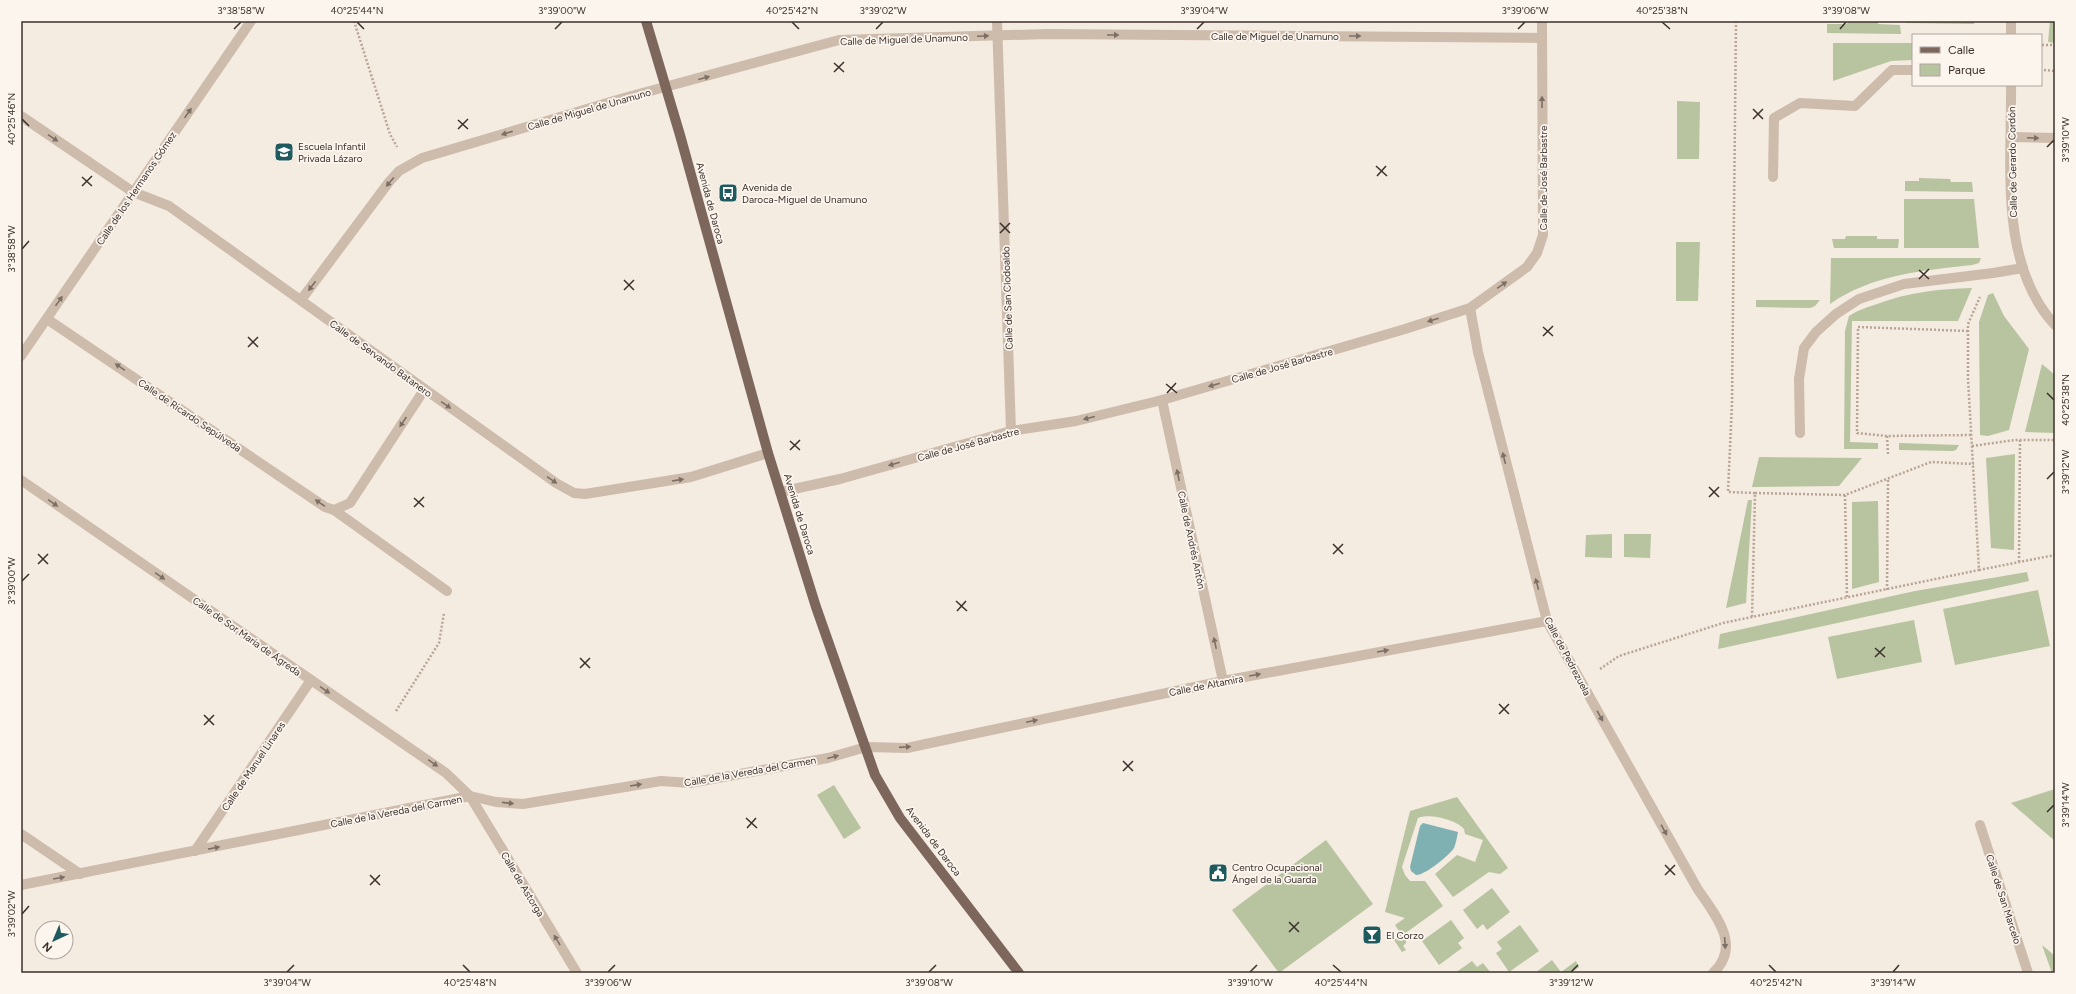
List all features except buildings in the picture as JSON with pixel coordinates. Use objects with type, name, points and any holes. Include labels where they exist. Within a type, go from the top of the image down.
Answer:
[{"type":"main road","name":"Avenida de Daroca","points":[[646,21],[768,453],[816,607],[876,775],[900,818],[1019,973]]},
{"type":"street","name":"Calle de los Hermanos Gómez","points":[[21,356],[251,21]]},
{"type":"street","name":"Calle de San Clodoaldo","points":[[997,21],[1011,431]]},
{"type":"street","name":"Calle de José Barbastre","points":[[780,492],[840,479],[1011,431],[1076,421],[1162,400],[1406,329],[1470,308],[1527,267],[1537,253],[1543,235],[1542,21]]},
{"type":"street","points":[[2011,21],[2011,34]]},
{"type":"street","name":"Calle de Miguel de Unamuno","points":[[301,300],[389,182],[408,165],[422,158],[624,98],[666,88],[839,40],[1056,34],[1542,38]]},
{"type":"street","points":[[1773,177],[1774,118],[1800,103],[1855,106],[1892,70],[1912,70]]},
{"type":"street","name":"Calle de Gerardo Cordón","points":[[2012,86],[2010,184],[2013,225],[2023,268],[2033,291],[2048,318],[2055,325]]},
{"type":"street","name":"Calle de Servando Batanero","points":[[21,116],[133,192],[169,206],[424,390],[556,483],[574,493],[585,494],[691,478],[768,453]]},
{"type":"street","points":[[2012,137],[2055,138]]},
{"type":"street","points":[[1800,432],[1799,379],[1804,348],[1816,332],[1836,314],[1859,299],[1904,284],[2023,268]]},
{"type":"street","name":"Calle de Pedrezuela","points":[[1470,308],[1478,352],[1547,621],[1697,888],[1723,929],[1727,943],[1725,960],[1713,973]]},
{"type":"street","name":"Calle de Ricardo Sepúlveda","points":[[47,318],[326,507],[334,510],[447,591]]},
{"type":"street","points":[[334,510],[350,503],[424,390]]},
{"type":"street","name":"Calle de Andrés Antón","points":[[1162,400],[1223,681]]},
{"type":"street","name":"Calle de Sor María de Ágreda","points":[[21,480],[385,730],[446,773],[470,796]]},
{"type":"street","name":"Calle de Altamira","points":[[866,748],[907,748],[1223,681],[1547,621]]},
{"type":"street","name":"Calle de Manuel Linares","points":[[195,851],[311,680]]},
{"type":"street","name":"Calle de la Vereda del Carmen","points":[[21,885],[470,796],[504,803],[523,804],[660,781],[690,783],[828,758],[866,748]]},
{"type":"street","name":"Calle de Astorga","points":[[470,796],[577,973]]},
{"type":"street","name":"Calle de San Marcelo","points":[[1980,825],[2028,973]]},
{"type":"street","points":[[21,834],[80,874]]},
{"type":"path","points":[[354,21],[390,134]]},
{"type":"path","points":[[1736,21],[1732,403],[1728,492],[1845,495],[1931,462],[1974,464]]},
{"type":"path","points":[[2042,45],[2055,45]]},
{"type":"path","points":[[2044,70],[2055,70]]},
{"type":"path","points":[[1979,570],[1972,446],[1968,324],[1983,290]]},
{"type":"path","points":[[1968,331],[1858,328],[1857,433],[1887,436],[1972,435]]},
{"type":"path","points":[[1887,436],[1888,454]]},
{"type":"path","points":[[1972,446],[2020,440],[2055,440]]},
{"type":"path","points":[[2019,562],[2020,440]]},
{"type":"path","points":[[1887,590],[1888,478]]},
{"type":"path","points":[[1752,617],[1755,493]]},
{"type":"path","points":[[1845,495],[1847,598]]},
{"type":"path","points":[[1581,681],[1619,656],[1723,623],[2055,555]]},
{"type":"path","points":[[385,730],[439,643],[447,591]]},
{"type":"green space","points":[[1848,21],[1878,22],[1878,24],[1900,25],[1901,34],[1827,33],[1827,24],[1847,24]]},
{"type":"green space","points":[[1906,21],[1974,21],[1974,24],[1906,23]]},
{"type":"green space","points":[[2050,21],[2055,21],[2055,43],[2048,42]]},
{"type":"green space","points":[[1833,43],[1912,43],[1912,60],[1891,61],[1833,81]]},
{"type":"green space","points":[[1677,101],[1700,102],[1699,159],[1677,159]]},
{"type":"green space","points":[[1919,178],[1950,179],[1951,182],[1972,182],[1973,192],[1905,191],[1905,181],[1919,181]]},
{"type":"green space","points":[[1904,199],[1974,199],[1979,248],[1904,248]]},
{"type":"green space","points":[[1846,236],[1877,236],[1877,239],[1899,239],[1898,248],[1834,248],[1832,239],[1845,239]]},
{"type":"green space","points":[[1676,242],[1700,242],[1698,301],[1676,301]]},
{"type":"green space","points":[[1831,258],[1981,258],[1979,263],[1972,265],[1935,269],[1880,280],[1846,294],[1830,304]]},
{"type":"green space","points":[[1972,288],[1958,321],[1852,321],[1850,442],[1878,443],[1878,449],[1844,449],[1845,331],[1849,316],[1889,300],[1912,294],[1936,290]]},
{"type":"green space","points":[[1993,293],[2004,316],[2029,349],[2009,430],[1988,436],[1980,435],[1979,322],[1988,295]]},
{"type":"green space","points":[[1756,300],[1820,300],[1815,306],[1810,308],[1756,307]]},
{"type":"green space","points":[[2042,364],[2055,375],[2055,433],[2025,432]]},
{"type":"green space","points":[[1899,443],[1959,445],[1956,450],[1953,451],[1899,450]]},
{"type":"green space","points":[[2015,454],[2014,550],[1991,548],[1986,458]]},
{"type":"green space","points":[[1759,457],[1862,458],[1839,486],[1752,487]]},
{"type":"green space","points":[[1748,500],[1752,500],[1746,603],[1726,608]]},
{"type":"green space","points":[[1878,501],[1879,582],[1852,589],[1852,502]]},
{"type":"green space","points":[[1612,534],[1612,558],[1585,557],[1586,535]]},
{"type":"green space","points":[[1624,534],[1651,534],[1650,558],[1624,557]]},
{"type":"green space","points":[[2027,572],[2029,581],[1718,649],[1720,634],[1915,591]]},
{"type":"green space","points":[[2038,590],[2050,646],[1955,665],[1943,609]]},
{"type":"green space","points":[[1914,620],[1922,662],[1837,679],[1828,637]]},
{"type":"green space","points":[[834,785],[861,828],[844,839],[817,795]]},
{"type":"green space","points":[[2055,789],[2055,841],[2011,803]]},
{"type":"green space","points":[[1457,797],[1508,868],[1500,874],[1489,872],[1453,897],[1435,874],[1457,855],[1475,862],[1483,840],[1465,834],[1464,829],[1449,820],[1429,816],[1418,818],[1402,867],[1405,875],[1410,881],[1425,881],[1443,906],[1407,932],[1406,943],[1403,946],[1406,950],[1402,952],[1394,940],[1401,934],[1395,925],[1405,918],[1385,912],[1410,811]]},
{"type":"green space","points":[[1326,840],[1373,904],[1279,973],[1232,910]]},
{"type":"green space","points":[[1492,888],[1510,912],[1487,930],[1483,924],[1477,929],[1463,910]]},
{"type":"green space","points":[[1451,920],[1464,938],[1458,943],[1462,948],[1439,965],[1422,941]]},
{"type":"green space","points":[[1520,925],[1539,951],[1509,972],[1496,953],[1502,949],[1497,942]]},
{"type":"green space","points":[[2042,945],[2055,956],[2055,973],[2052,973]]},
{"type":"green space","points":[[1552,960],[1561,972],[1576,961],[1579,967],[1571,973],[1535,973]]},
{"type":"green space","points":[[1472,961],[1477,967],[1483,963],[1491,973],[1455,973]]},
{"type":"water","points":[[1423,823],[1458,832],[1455,846],[1452,851],[1430,869],[1416,875],[1411,871],[1410,867],[1420,826]]},
{"type":"place","name":"Escuela Infantil Privada Lázaro","points":[[284,152]]},
{"type":"place","name":"Avenida de Daroca-Miguel de Unamuno","points":[[728,193]]},
{"type":"place","name":"Centro Ocupacional Ángel de la Guarda","points":[[1218,873]]},
{"type":"place","name":"El Corzo","points":[[1372,935]]}]
